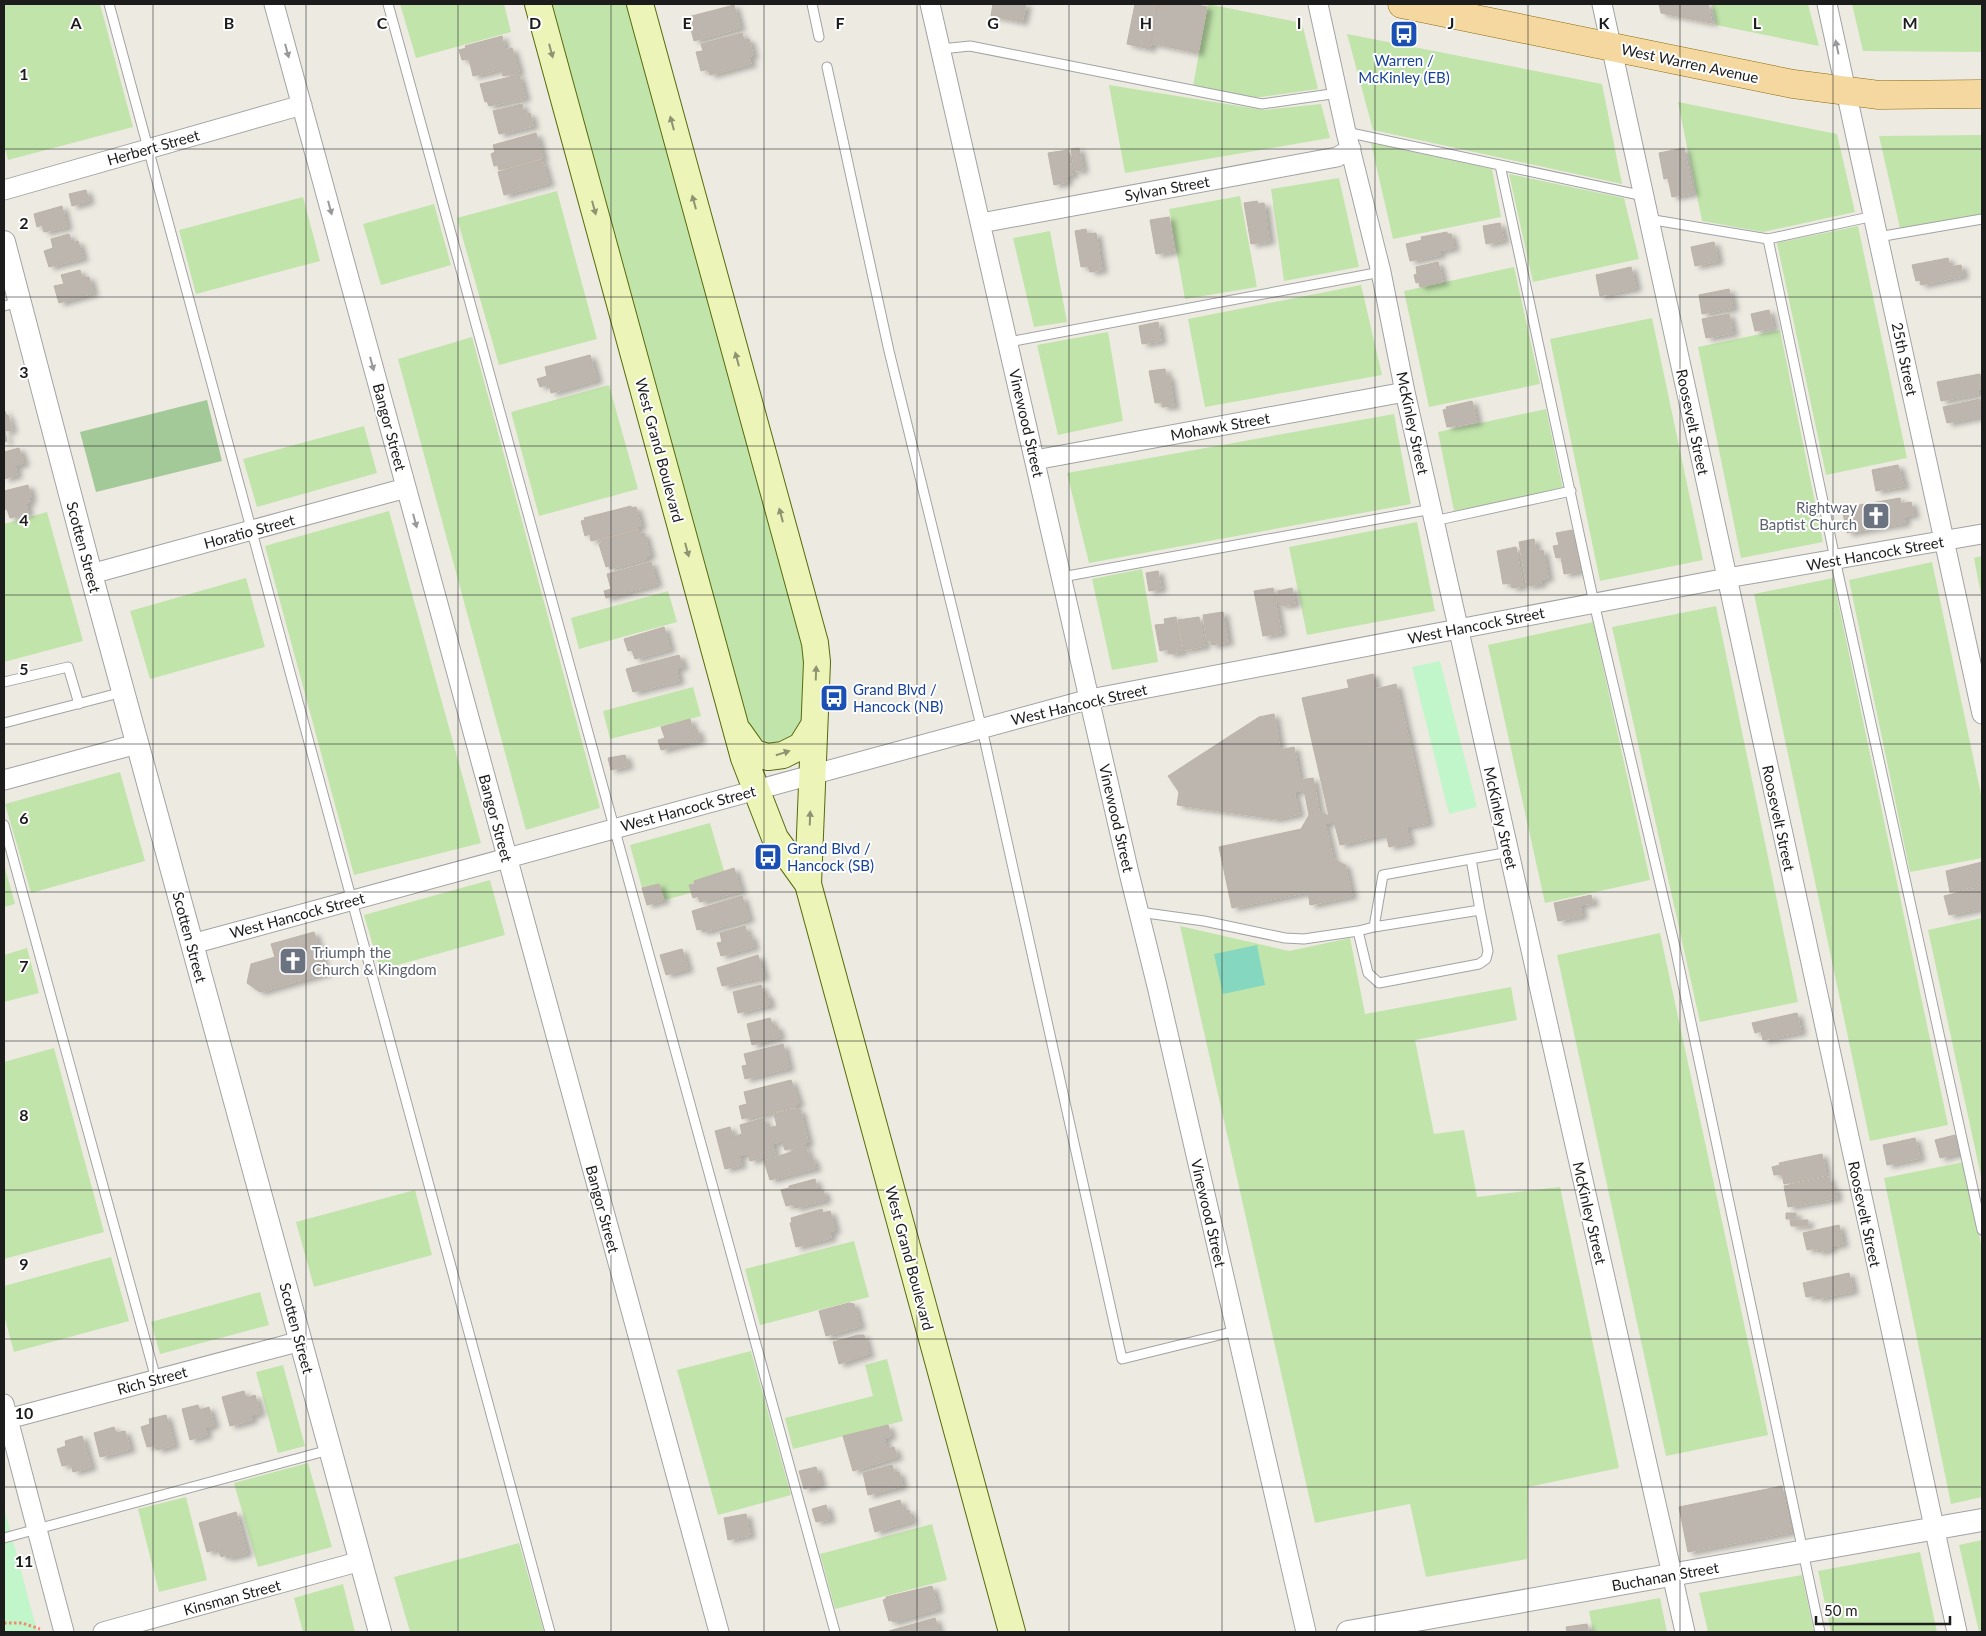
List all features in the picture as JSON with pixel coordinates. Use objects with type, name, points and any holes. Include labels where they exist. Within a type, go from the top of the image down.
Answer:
[{"type":"main road","name":"West Grand Boulevard","points":[[538,4],[744,758],[775,838],[808,884]]},
{"type":"main road","name":"West Grand Boulevard","points":[[640,4],[811,624],[817,662],[808,884],[1012,1632]]},
{"type":"main road","name":"West Warren Avenue","points":[[1402,4],[1793,84],[1879,95],[1982,94]]},
{"type":"main road","points":[[734,723],[744,741],[754,753],[768,757],[784,755],[801,746],[814,725]]},
{"type":"street","name":"Bangor Street","points":[[274,4],[719,1632]]},
{"type":"street","name":"Vinewood Street","points":[[930,4],[1009,342],[1138,912],[1306,1632]]},
{"type":"street","name":"McKinley Street","points":[[1318,4],[1348,141],[1381,272],[1433,515],[1685,1632]]},
{"type":"street","name":"Roosevelt Street","points":[[1602,4],[1957,1632]]},
{"type":"street","name":"25th Street","points":[[1827,4],[1982,714]]},
{"type":"street","name":"Herbert Street","points":[[4,190],[302,105]]},
{"type":"street","name":"Sylvan Street","points":[[981,223],[1338,157],[1348,141]]},
{"type":"street","name":"Scotten Street","points":[[4,242],[11,304],[91,574],[380,1632]]},
{"type":"street","name":"Mohawk Street","points":[[1035,460],[1406,392]]},
{"type":"street","name":"Horatio Street","points":[[91,574],[406,488]]},
{"type":"street","name":"West Hancock Street","points":[[192,944],[1090,699],[1727,578],[1982,534]]},
{"type":"street","points":[[4,780],[137,744]]},
{"type":"street","name":"Rich Street","points":[[5,1414],[156,1379],[300,1340]]},
{"type":"street","points":[[5,1414],[64,1632]]},
{"type":"street","name":"Buchanan Street","points":[[1348,1632],[1982,1520]]},
{"type":"street","name":"Kinsman Street","points":[[103,1632],[360,1561]]},
{"type":"lane","points":[[109,4],[550,1632]]},
{"type":"lane","points":[[388,4],[835,1632]]},
{"type":"lane","points":[[812,4],[818,36]]},
{"type":"lane","points":[[941,49],[970,46],[1262,104],[1338,93]]},
{"type":"lane","points":[[827,67],[890,351],[982,728],[1122,1359],[1236,1331]]},
{"type":"lane","points":[[1348,141],[1500,165],[1644,196]]},
{"type":"lane","points":[[1500,165],[1594,603],[1675,946],[1820,1632]]},
{"type":"lane","points":[[1648,219],[1768,239],[1874,216]]},
{"type":"lane","points":[[1878,237],[1982,219]]},
{"type":"lane","points":[[1768,239],[1835,559],[1982,1230]]},
{"type":"lane","points":[[1009,342],[1381,272]]},
{"type":"lane","points":[[1062,577],[1571,491]]},
{"type":"lane","points":[[4,682],[68,667],[79,704]]},
{"type":"lane","points":[[4,723],[123,692]]},
{"type":"lane","points":[[4,825],[156,1379]]},
{"type":"lane","points":[[1374,927],[1383,875],[1509,852]]},
{"type":"lane","points":[[1358,931],[1368,973],[1380,983],[1479,964],[1486,959],[1488,951],[1470,859]]},
{"type":"lane","points":[[1138,912],[1204,921],[1285,938],[1304,939],[1480,910]]},
{"type":"lane","points":[[4,1538],[330,1450]]},
{"type":"path","points":[[4,1623],[22,1623],[40,1628]]},
{"type":"green space","points":[[4,4],[100,4],[133,127],[8,160],[4,144]]},
{"type":"green space","points":[[400,4],[504,4],[511,32],[416,58]]},
{"type":"green space","points":[[547,4],[629,4],[795,605],[808,677],[801,734],[769,747],[749,739]]},
{"type":"green space","points":[[1208,4],[1302,23],[1318,89],[1254,98],[1193,86]]},
{"type":"green space","points":[[1712,4],[1808,4],[1819,46],[1716,25]]},
{"type":"green space","points":[[1852,4],[1982,4],[1982,52],[1863,51]]},
{"type":"green space","points":[[1347,34],[1602,84],[1622,184],[1373,130]]},
{"type":"green space","points":[[1109,85],[1264,110],[1321,104],[1330,138],[1125,173]]},
{"type":"green space","points":[[1678,102],[1837,134],[1855,212],[1763,232],[1702,221]]},
{"type":"green space","points":[[1982,135],[1982,214],[1900,228],[1879,136]]},
{"type":"green space","points":[[1371,143],[1492,169],[1501,217],[1393,239]]},
{"type":"green space","points":[[1509,174],[1624,198],[1639,259],[1533,282]]},
{"type":"green space","points":[[1339,178],[1359,267],[1284,281],[1271,189]]},
{"type":"green space","points":[[557,191],[597,339],[499,365],[457,218]]},
{"type":"green space","points":[[1240,196],[1257,287],[1185,299],[1169,209]]},
{"type":"green space","points":[[303,197],[320,261],[196,294],[179,230]]},
{"type":"green space","points":[[434,204],[451,265],[381,285],[363,224]]},
{"type":"green space","points":[[1858,226],[1907,458],[1826,475],[1777,243]]},
{"type":"green space","points":[[1050,231],[1067,322],[1034,327],[1013,238]]},
{"type":"green space","points":[[1514,267],[1540,384],[1429,407],[1404,291]]},
{"type":"green space","points":[[1361,285],[1382,375],[1205,407],[1188,319]]},
{"type":"green space","points":[[1652,318],[1703,560],[1600,581],[1550,339]]},
{"type":"green space","points":[[1780,330],[1823,542],[1741,558],[1698,347]]},
{"type":"green space","points":[[1108,332],[1123,421],[1058,435],[1037,345]]},
{"type":"green space","points":[[472,337],[600,808],[526,830],[398,359]]},
{"type":"green space","points":[[609,385],[638,489],[539,516],[511,412]]},
{"type":"green space","points":[[207,400],[222,461],[96,492],[80,432]]},
{"type":"green space","points":[[1546,409],[1563,489],[1454,511],[1438,432]]},
{"type":"green space","points":[[1394,414],[1411,504],[1089,563],[1067,473]]},
{"type":"green space","points":[[364,426],[377,473],[257,507],[243,459]]},
{"type":"green space","points":[[389,511],[481,843],[354,875],[265,546]]},
{"type":"green space","points":[[47,512],[83,641],[4,662],[4,524]]},
{"type":"green space","points":[[1417,522],[1435,611],[1307,635],[1289,547]]},
{"type":"green space","points":[[1982,556],[1982,600],[1974,558]]},
{"type":"green space","points":[[1932,562],[1982,799],[1982,858],[1910,872],[1849,580]]},
{"type":"green space","points":[[1142,569],[1158,662],[1112,670],[1092,579]]},
{"type":"green space","points":[[246,578],[265,647],[150,679],[130,611]]},
{"type":"green space","points":[[1833,578],[1948,1125],[1870,1141],[1754,594]]},
{"type":"green space","points":[[668,591],[677,622],[579,649],[571,618]]},
{"type":"green space","points":[[1716,606],[1798,1002],[1700,1022],[1612,627]]},
{"type":"green space","points":[[1593,622],[1650,880],[1545,903],[1488,645]]},
{"type":"green space","points":[[1440,661],[1477,807],[1449,814],[1412,667]]},
{"type":"green space","points":[[693,687],[701,716],[610,739],[603,711]]},
{"type":"green space","points":[[120,772],[145,861],[31,893],[5,804]]},
{"type":"green space","points":[[710,823],[724,871],[694,881],[695,884],[689,886],[691,893],[664,900],[659,884],[642,888],[630,845]]},
{"type":"green space","points":[[4,869],[15,904],[4,907]]},
{"type":"green space","points":[[490,880],[505,935],[380,970],[364,915]]},
{"type":"green space","points":[[1982,918],[1982,1181],[1928,930]]},
{"type":"green space","points":[[1180,926],[1289,951],[1350,938],[1365,1014],[1511,987],[1517,1020],[1415,1040],[1434,1134],[1464,1130],[1477,1197],[1560,1187],[1619,1468],[1528,1487],[1527,1559],[1426,1577],[1410,1504],[1315,1523]]},
{"type":"green space","points":[[1660,933],[1768,1435],[1666,1456],[1557,955]]},
{"type":"green space","points":[[1257,945],[1265,985],[1223,994],[1214,954]]},
{"type":"green space","points":[[27,948],[39,993],[4,1002],[4,955]]},
{"type":"green space","points":[[54,1048],[104,1232],[4,1259],[4,1062]]},
{"type":"green space","points":[[1964,1162],[1982,1249],[1982,1497],[1951,1504],[1884,1178]]},
{"type":"green space","points":[[415,1190],[432,1255],[314,1287],[296,1222]]},
{"type":"green space","points":[[854,1241],[869,1297],[760,1325],[745,1269]]},
{"type":"green space","points":[[111,1257],[129,1321],[14,1352],[4,1315],[4,1286]]},
{"type":"green space","points":[[260,1292],[269,1325],[160,1354],[151,1322]]},
{"type":"green space","points":[[751,1351],[791,1495],[718,1515],[677,1370]]},
{"type":"green space","points":[[887,1359],[903,1421],[793,1449],[785,1418],[873,1396],[865,1365]]},
{"type":"green space","points":[[283,1365],[305,1446],[278,1453],[256,1372]]},
{"type":"green space","points":[[308,1463],[332,1547],[258,1567],[234,1483]]},
{"type":"green space","points":[[186,1497],[207,1580],[159,1592],[138,1509]]},
{"type":"green space","points":[[4,1507],[37,1631],[4,1632]]},
{"type":"green space","points":[[932,1524],[947,1580],[835,1609],[820,1554]]},
{"type":"green space","points":[[1982,1540],[1982,1632],[1979,1632],[1959,1545]]},
{"type":"green space","points":[[519,1543],[544,1632],[410,1632],[394,1577]]},
{"type":"green space","points":[[1920,1552],[1937,1632],[1831,1632],[1818,1571]]},
{"type":"green space","points":[[1802,1575],[1814,1632],[1708,1632],[1699,1593]]},
{"type":"green space","points":[[343,1584],[355,1632],[303,1632],[294,1598]]},
{"type":"green space","points":[[1660,1598],[1667,1632],[1593,1632],[1589,1611]]},
{"type":"building","points":[[993,4],[1026,4],[1022,22],[991,16]]},
{"type":"building","points":[[1135,4],[1158,4],[1150,49],[1127,44]]},
{"type":"building","points":[[1158,4],[1192,4],[1207,7],[1198,53],[1150,43]]},
{"type":"building","points":[[1659,4],[1708,4],[1712,23],[1661,13]]},
{"type":"building","points":[[734,5],[740,28],[694,41],[688,17]]},
{"type":"building","points":[[742,33],[744,40],[749,39],[753,55],[749,57],[751,64],[710,75],[708,69],[701,71],[696,52],[703,51],[701,44]]},
{"type":"building","points":[[502,36],[505,50],[512,48],[519,72],[503,76],[501,69],[473,76],[469,59],[462,60],[459,50],[466,48],[465,46]]},
{"type":"building","points":[[519,75],[525,98],[489,106],[487,101],[485,102],[480,84]]},
{"type":"building","points":[[522,104],[524,115],[530,113],[533,126],[499,134],[493,111]]},
{"type":"building","points":[[536,133],[543,158],[499,170],[498,165],[494,166],[491,154],[495,152],[493,145]]},
{"type":"building","points":[[1079,148],[1083,170],[1075,171],[1071,149]]},
{"type":"building","points":[[1684,148],[1693,193],[1672,197],[1668,178],[1664,179],[1659,153]]},
{"type":"building","points":[[1068,150],[1073,175],[1066,176],[1067,182],[1054,185],[1048,153]]},
{"type":"building","points":[[542,160],[549,183],[504,195],[498,172]]},
{"type":"building","points":[[86,190],[89,201],[72,206],[69,194]]},
{"type":"building","points":[[1257,201],[1258,204],[1264,203],[1269,241],[1251,244],[1244,203]]},
{"type":"building","points":[[62,206],[67,227],[44,232],[42,225],[37,227],[34,214]]},
{"type":"building","points":[[1169,217],[1174,251],[1156,254],[1150,220]]},
{"type":"building","points":[[1500,223],[1504,240],[1486,244],[1483,226]]},
{"type":"building","points":[[1086,229],[1087,234],[1096,233],[1102,270],[1090,272],[1088,266],[1081,267],[1075,231]]},
{"type":"building","points":[[1447,232],[1447,234],[1451,234],[1454,248],[1439,251],[1440,255],[1410,261],[1406,244],[1422,240],[1421,237]]},
{"type":"building","points":[[69,234],[72,243],[78,241],[83,258],[49,267],[44,251],[53,248],[51,239]]},
{"type":"building","points":[[1714,242],[1718,261],[1695,266],[1691,247]]},
{"type":"building","points":[[1948,258],[1950,267],[1961,265],[1963,276],[1921,285],[1920,280],[1916,281],[1912,265]]},
{"type":"building","points":[[1438,262],[1443,282],[1420,287],[1419,282],[1416,283],[1414,275],[1417,274],[1416,267]]},
{"type":"building","points":[[1631,267],[1636,288],[1600,296],[1596,275]]},
{"type":"building","points":[[80,270],[82,278],[89,277],[93,293],[59,303],[54,286],[64,284],[61,275]]},
{"type":"building","points":[[1729,289],[1733,308],[1702,314],[1699,295]]},
{"type":"building","points":[[1769,310],[1773,328],[1755,331],[1751,314]]},
{"type":"building","points":[[1729,314],[1733,333],[1706,338],[1702,319]]},
{"type":"building","points":[[1158,322],[1161,341],[1142,344],[1139,326]]},
{"type":"building","points":[[590,355],[597,380],[551,393],[549,384],[540,387],[537,379],[547,376],[545,367]]},
{"type":"building","points":[[1165,369],[1166,376],[1169,376],[1174,406],[1162,407],[1162,402],[1155,403],[1149,371]]},
{"type":"building","points":[[1980,374],[1982,389],[1977,390],[1978,394],[1941,401],[1937,382]]},
{"type":"building","points":[[1980,399],[1982,416],[1947,423],[1943,407]]},
{"type":"building","points":[[1472,401],[1477,422],[1447,427],[1443,410],[1447,409],[1446,407]]},
{"type":"building","points":[[4,409],[8,415],[12,430],[5,431],[7,441],[4,442]]},
{"type":"building","points":[[19,448],[24,463],[15,466],[17,475],[4,479],[4,452]]},
{"type":"building","points":[[1898,465],[1904,486],[1876,491],[1872,470]]},
{"type":"building","points":[[28,485],[31,497],[29,497],[30,502],[26,503],[28,513],[10,518],[7,509],[4,510],[4,491]]},
{"type":"building","name":"Rightway Baptist Church","points":[[1900,498],[1901,504],[1911,502],[1914,515],[1904,516],[1905,523],[1847,533],[1842,508]]},
{"type":"building","points":[[631,506],[631,508],[636,507],[641,526],[636,527],[637,529],[591,541],[590,534],[585,536],[581,521],[585,520],[584,518]]},
{"type":"building","points":[[639,530],[640,534],[644,533],[650,555],[646,559],[610,569],[609,566],[606,567],[599,544],[602,543],[602,540]]},
{"type":"building","points":[[1572,530],[1580,571],[1564,574],[1561,557],[1556,558],[1553,546],[1559,545],[1556,533]]},
{"type":"building","points":[[1534,539],[1536,551],[1543,550],[1548,578],[1540,580],[1541,584],[1527,586],[1519,542]]},
{"type":"building","points":[[1516,547],[1523,586],[1512,588],[1511,583],[1503,584],[1497,551]]},
{"type":"building","points":[[651,562],[657,584],[606,598],[604,591],[611,589],[607,574]]},
{"type":"building","points":[[1158,571],[1161,589],[1149,591],[1146,573]]},
{"type":"building","points":[[1273,588],[1281,633],[1263,636],[1254,591]]},
{"type":"building","points":[[1292,588],[1295,604],[1280,606],[1279,600],[1275,601],[1274,596],[1278,595],[1278,591]]},
{"type":"building","points":[[1223,612],[1228,642],[1211,645],[1211,640],[1207,641],[1203,615]]},
{"type":"building","points":[[1176,617],[1182,652],[1169,654],[1168,649],[1160,651],[1155,625],[1165,624],[1164,619]]},
{"type":"building","points":[[1199,617],[1205,646],[1184,650],[1178,620]]},
{"type":"building","points":[[664,627],[670,649],[635,659],[632,650],[628,651],[624,639]]},
{"type":"building","points":[[679,655],[683,667],[676,668],[679,681],[633,692],[626,669]]},
{"type":"building","points":[[1373,674],[1376,689],[1396,684],[1428,823],[1406,827],[1410,842],[1389,847],[1386,834],[1340,845],[1334,821],[1325,824],[1333,859],[1345,865],[1352,896],[1310,905],[1308,892],[1232,908],[1219,847],[1301,829],[1309,815],[1304,790],[1294,792],[1299,814],[1276,819],[1177,805],[1179,792],[1168,776],[1259,717],[1274,714],[1280,750],[1294,747],[1300,780],[1313,778],[1319,811],[1329,816],[1302,698],[1349,688],[1347,680]]},
{"type":"building","points":[[690,719],[693,731],[697,729],[700,740],[661,750],[658,740],[665,738],[661,727]]},
{"type":"building","points":[[625,755],[628,766],[611,770],[608,758]]},
{"type":"building","points":[[1982,862],[1982,884],[1950,892],[1946,871]]},
{"type":"building","points":[[734,868],[741,891],[700,902],[698,896],[693,898],[689,885],[695,884],[694,881]]},
{"type":"building","points":[[659,884],[664,900],[647,905],[642,888]]},
{"type":"building","points":[[1982,887],[1982,908],[1949,915],[1944,896]]},
{"type":"building","points":[[1591,895],[1593,903],[1580,905],[1582,916],[1558,921],[1554,903]]},
{"type":"building","points":[[742,896],[749,919],[703,932],[702,929],[697,930],[692,911]]},
{"type":"building","points":[[745,926],[748,936],[751,936],[754,947],[721,956],[717,943],[722,942],[720,933]]},
{"type":"building","name":"Triumph the Church & Kingdom","points":[[314,932],[326,973],[260,992],[247,983],[251,964],[275,957],[271,944]]},
{"type":"building","points":[[682,949],[688,969],[666,975],[660,955]]},
{"type":"building","points":[[758,955],[764,977],[722,986],[717,968]]},
{"type":"building","points":[[761,985],[764,995],[767,994],[770,1005],[738,1013],[733,992]]},
{"type":"building","points":[[1797,1013],[1801,1032],[1763,1040],[1761,1031],[1755,1033],[1752,1023]]},
{"type":"building","points":[[770,1018],[773,1027],[777,1026],[780,1037],[752,1045],[747,1024]]},
{"type":"building","points":[[783,1044],[789,1068],[745,1079],[742,1066],[747,1065],[744,1054]]},
{"type":"building","points":[[791,1080],[799,1103],[795,1107],[742,1119],[739,1106],[747,1104],[744,1092]]},
{"type":"building","points":[[795,1109],[800,1110],[808,1142],[805,1145],[785,1150],[782,1141],[772,1144],[775,1154],[750,1161],[748,1153],[739,1156],[741,1165],[725,1169],[715,1131],[730,1127],[733,1137],[742,1134],[740,1125],[764,1118],[767,1128],[777,1126],[774,1114]]},
{"type":"building","points":[[1955,1135],[1959,1153],[1940,1158],[1935,1140]]},
{"type":"building","points":[[1915,1138],[1920,1158],[1887,1165],[1883,1145]]},
{"type":"building","points":[[806,1147],[809,1158],[812,1157],[816,1168],[770,1180],[764,1161]]},
{"type":"building","points":[[1822,1154],[1826,1175],[1784,1184],[1782,1174],[1774,1175],[1772,1167],[1780,1165],[1779,1163]]},
{"type":"building","points":[[1829,1177],[1831,1188],[1835,1187],[1837,1198],[1788,1207],[1784,1186]]},
{"type":"building","points":[[815,1179],[818,1191],[823,1190],[826,1200],[795,1208],[794,1204],[786,1206],[781,1190]]},
{"type":"building","points":[[822,1209],[823,1213],[830,1211],[835,1230],[830,1232],[831,1238],[796,1247],[790,1223],[792,1222],[791,1218]]},
{"type":"building","points":[[1786,1213],[1796,1213],[1796,1219],[1786,1219]]},
{"type":"building","points":[[1790,1220],[1808,1220],[1808,1226],[1791,1226]]},
{"type":"building","points":[[1839,1225],[1843,1244],[1831,1246],[1832,1249],[1817,1252],[1817,1248],[1807,1250],[1803,1233]]},
{"type":"building","points":[[1849,1273],[1853,1291],[1817,1299],[1816,1295],[1806,1297],[1803,1283]]},
{"type":"building","points":[[849,1303],[854,1304],[860,1326],[826,1336],[819,1311]]},
{"type":"building","points":[[864,1335],[869,1354],[839,1364],[833,1342]]},
{"type":"building","points":[[244,1391],[246,1398],[255,1395],[260,1413],[251,1415],[252,1420],[230,1426],[222,1397]]},
{"type":"building","points":[[198,1405],[200,1410],[209,1407],[214,1425],[205,1428],[207,1435],[190,1440],[182,1409]]},
{"type":"building","points":[[166,1415],[174,1445],[157,1450],[156,1445],[147,1447],[141,1427],[150,1424],[149,1419]]},
{"type":"building","points":[[888,1425],[891,1436],[884,1438],[887,1449],[894,1447],[897,1457],[853,1471],[843,1436]]},
{"type":"building","points":[[114,1427],[116,1433],[125,1431],[130,1449],[100,1457],[94,1433]]},
{"type":"building","points":[[82,1436],[91,1467],[73,1472],[71,1464],[62,1466],[57,1449],[66,1446],[65,1441]]},
{"type":"building","points":[[892,1465],[894,1473],[899,1472],[902,1486],[868,1495],[863,1473]]},
{"type":"building","points":[[816,1467],[821,1484],[804,1489],[799,1471]]},
{"type":"building","points":[[1782,1486],[1791,1532],[1688,1552],[1679,1507]]},
{"type":"building","points":[[900,1500],[903,1511],[909,1510],[912,1521],[875,1532],[869,1509]]},
{"type":"building","points":[[826,1505],[830,1519],[816,1522],[812,1509]]},
{"type":"building","points":[[236,1512],[247,1553],[227,1558],[226,1555],[221,1557],[218,1549],[207,1552],[199,1523]]},
{"type":"building","points":[[746,1514],[750,1535],[728,1540],[724,1518]]},
{"type":"building","points":[[932,1586],[938,1609],[893,1622],[892,1620],[889,1621],[883,1600],[886,1597]]},
{"type":"building","points":[[935,1618],[939,1632],[889,1632],[889,1631]]},
{"type":"building","points":[[1587,1624],[1588,1632],[1567,1632],[1566,1627]]},
{"type":"place","name":"Warren / McKinley (EB)","points":[[1404,34]]},
{"type":"place","name":"Rightway Baptist Church","points":[[1876,516]]},
{"type":"place","name":"Grand Blvd / Hancock (NB)","points":[[834,698]]},
{"type":"place","name":"Grand Blvd / Hancock (SB)","points":[[768,857]]},
{"type":"place","name":"Triumph the Church & Kingdom","points":[[293,961]]}]
